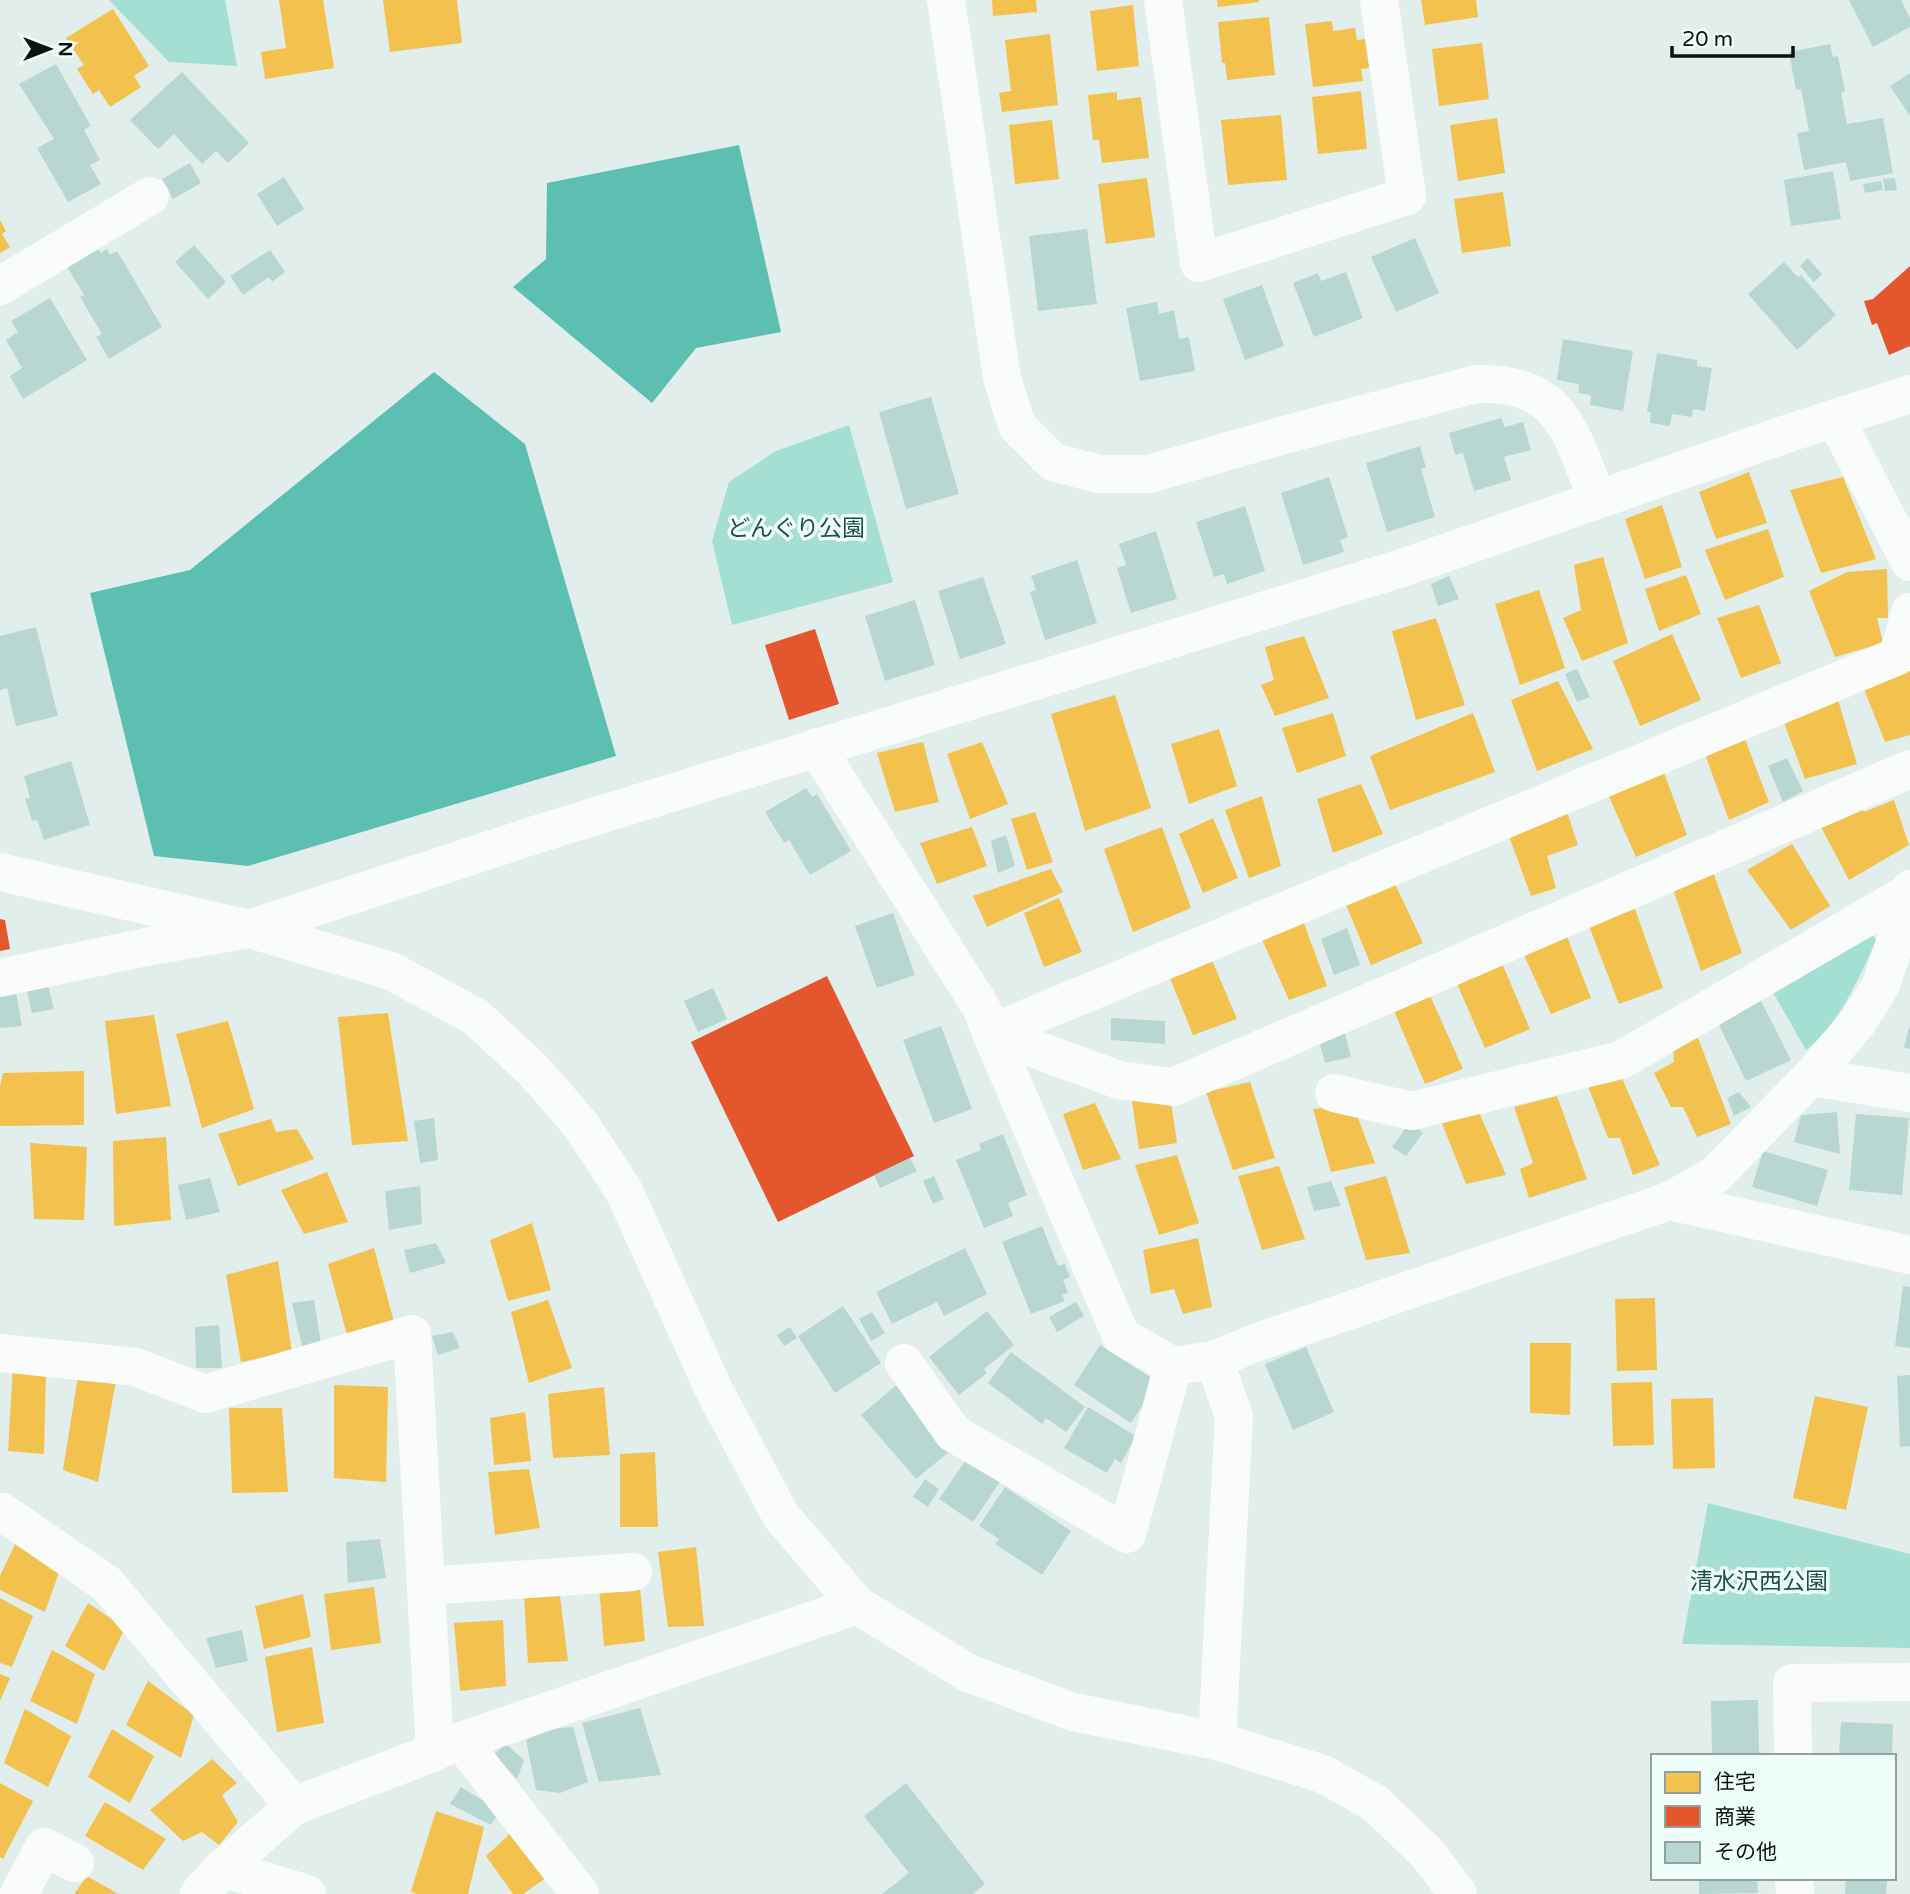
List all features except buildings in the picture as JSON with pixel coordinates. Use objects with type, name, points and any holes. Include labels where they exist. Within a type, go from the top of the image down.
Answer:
[{"type":"street","points":[[946,0],[1002,378],[1017,426],[1053,462],[1099,474],[1149,474],[1476,384],[1501,383],[1529,391],[1552,406],[1572,433],[1597,499]]},
{"type":"street","points":[[1163,0],[1199,263],[1407,196],[1380,0]]},
{"type":"street","points":[[0,286],[150,197]]},
{"type":"street","points":[[0,978],[146,947],[249,929],[541,833],[1402,568],[1910,394]]},
{"type":"street","points":[[1835,418],[1910,562]]},
{"type":"street","points":[[991,1033],[1898,656],[1910,612]]},
{"type":"street","points":[[816,747],[981,1007],[1121,1336],[1173,1366],[1214,1360],[1257,1342],[1669,1201],[1715,1175],[1811,1077],[1858,1022],[1881,985],[1908,892]]},
{"type":"street","points":[[991,1033],[1119,1080],[1173,1087],[1910,769]]},
{"type":"street","points":[[0,872],[249,929],[391,971],[476,1017],[534,1071],[580,1124],[624,1191],[715,1392],[781,1516],[858,1605],[968,1673],[1073,1712],[1217,1741],[1323,1774],[1376,1804],[1428,1854],[1458,1894]]},
{"type":"street","points":[[1334,1093],[1412,1111],[1621,1060],[1908,892]]},
{"type":"street","points":[[1811,1077],[1910,1093]]},
{"type":"street","points":[[1669,1201],[1910,1255]]},
{"type":"street","points":[[0,1353],[136,1367],[205,1394],[412,1334],[426,1586],[448,1746],[580,1894]]},
{"type":"street","points":[[1214,1360],[1234,1416],[1217,1741]]},
{"type":"street","points":[[904,1363],[953,1433],[1127,1534],[1173,1366]]},
{"type":"street","points":[[0,1516],[2,1512],[107,1584],[294,1806]]},
{"type":"street","points":[[426,1586],[633,1572]]},
{"type":"street","points":[[211,1881],[294,1806],[448,1746],[858,1605]]},
{"type":"street","points":[[1793,1754],[1792,1683],[1910,1682]]},
{"type":"street","points":[[19,1894],[44,1847],[75,1863]]},
{"type":"street","points":[[211,1881],[307,1894]]},
{"type":"green space","points":[[109,0],[225,0],[237,66],[169,62]]},
{"type":"green space","name":"どんぐり公園","points":[[849,425],[893,582],[732,625],[712,541],[729,482],[776,451]]},
{"type":"green space","points":[[1865,930],[1877,939],[1863,969],[1839,1013],[1806,1050],[1771,989]]},
{"type":"green space","name":"清水沢西公園","points":[[1708,1503],[1910,1554],[1910,1648],[1682,1644]]},
{"type":"shaded area","points":[[739,145],[781,332],[696,348],[652,403],[513,287],[546,259],[547,183]]},
{"type":"shaded area","points":[[434,372],[525,444],[616,756],[248,866],[154,856],[90,593],[190,570]]}]
